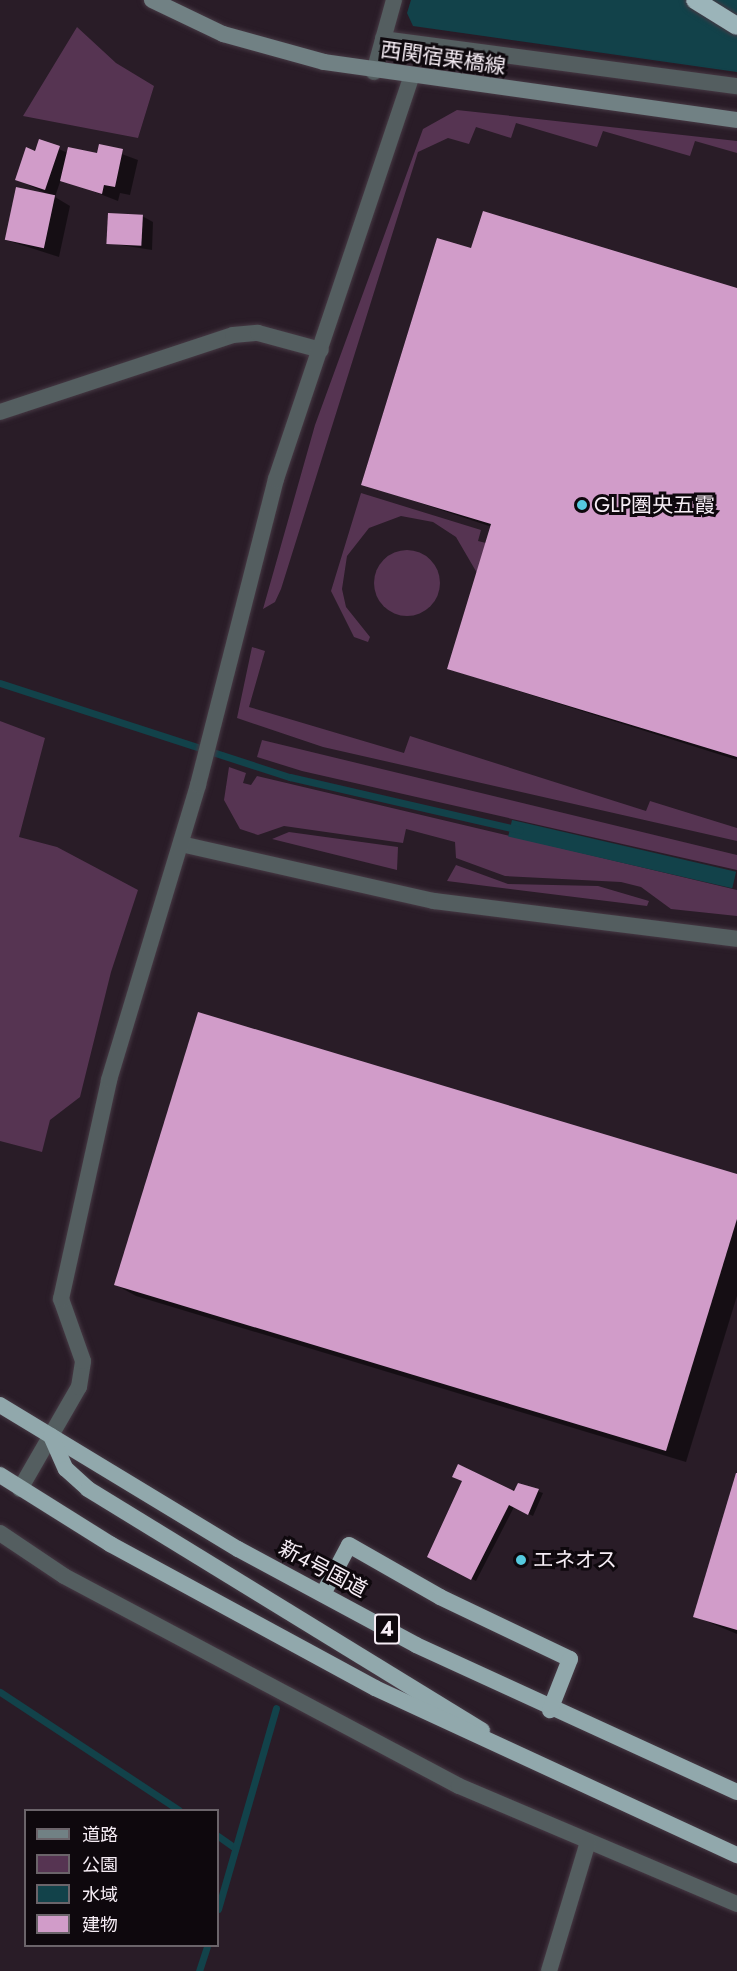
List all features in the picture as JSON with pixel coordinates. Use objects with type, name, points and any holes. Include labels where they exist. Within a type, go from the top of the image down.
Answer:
[{"type":"highway","points":[[695,0],[737,26]]},
{"type":"highway","name":"新4号国道","points":[[0,1405],[323,1594],[550,1710],[737,1792]]},
{"type":"highway","points":[[51,1436],[66,1469],[88,1489],[432,1696],[528,1760]]},
{"type":"highway","points":[[0,1475],[20,1489],[256,1626],[528,1760],[737,1855]]},
{"type":"highway","points":[[323,1594],[349,1545],[440,1597],[570,1659],[550,1710]]},
{"type":"main road","name":"西関宿栗橋線","points":[[152,0],[274,51],[374,72],[737,120]]},
{"type":"street","points":[[374,72],[394,0]]},
{"type":"street","points":[[383,39],[737,86]]},
{"type":"street","points":[[20,1489],[51,1436],[83,1373],[79,1345],[63,1313],[63,1284],[91,1179],[109,1080],[198,785],[276,478],[411,78]]},
{"type":"street","points":[[0,412],[233,335],[258,333],[321,350]]},
{"type":"street","points":[[181,844],[434,901],[737,939]]},
{"type":"street","points":[[0,1533],[64,1576],[279,1693],[459,1786],[737,1904]]},
{"type":"street","points":[[549,1971],[588,1842]]},
{"type":"green space","points":[[77,27],[116,63],[154,86],[138,138],[23,116]]},
{"type":"green space","points":[[457,110],[737,141],[737,153],[695,141],[690,156],[603,131],[597,147],[516,123],[511,138],[476,127],[469,144],[448,138],[418,152],[281,589],[275,602],[263,609],[315,425],[423,129]]},
{"type":"green space","points":[[361,493],[481,530],[478,541],[486,543],[477,573],[456,537],[433,522],[401,516],[369,528],[347,556],[342,589],[346,607],[370,637],[368,642],[354,637],[331,591]]},
{"type":"green space","points":[[407,550],[420,552],[430,560],[438,570],[440,583],[438,596],[430,606],[420,614],[407,616],[394,614],[384,606],[376,596],[374,583],[376,570],[384,560],[394,552]]},
{"type":"green space","points":[[252,647],[265,651],[249,707],[404,753],[410,736],[646,811],[650,801],[737,828],[737,841],[323,747],[237,718]]},
{"type":"green space","points":[[0,721],[45,738],[19,837],[57,847],[138,890],[111,972],[80,1097],[50,1120],[42,1152],[0,1141]]},
{"type":"green space","points":[[262,740],[737,855],[737,870],[302,771],[257,757]]},
{"type":"green space","points":[[229,767],[246,773],[243,783],[251,785],[257,776],[737,890],[737,916],[671,909],[641,887],[621,882],[505,876],[456,858],[455,842],[406,829],[403,843],[284,826],[258,835],[240,829],[224,800]]},
{"type":"green space","points":[[289,832],[398,847],[397,870],[272,839]]},
{"type":"green space","points":[[456,865],[508,884],[598,886],[649,901],[647,906],[447,881]]},
{"type":"water","points":[[411,0],[737,0],[737,72],[413,26],[407,13]]},
{"type":"water","points":[[512,820],[736,872],[732,888],[508,837]]},
{"type":"building","points":[[39,139],[60,146],[45,190],[15,180],[26,147],[35,151]]},
{"type":"building","points":[[99,144],[123,149],[115,187],[104,185],[102,194],[60,181],[68,147],[97,153]]},
{"type":"building","points":[[16,187],[55,195],[44,248],[5,240]]},
{"type":"building","name":"GLP圏央五霞","points":[[483,211],[737,288],[737,757],[447,669],[491,524],[361,485],[437,238],[471,248]]},
{"type":"building","points":[[108,213],[143,215],[141,246],[106,244]]},
{"type":"building","points":[[198,1012],[737,1174],[737,1219],[666,1451],[114,1285]]},
{"type":"building","points":[[458,1464],[514,1491],[518,1483],[539,1489],[528,1515],[509,1505],[471,1580],[427,1557],[462,1481],[452,1477]]},
{"type":"building","points":[[737,1473],[737,1630],[693,1617]]},
{"type":"waterway","points":[[0,683],[290,777],[520,830]]},
{"type":"waterway","points":[[0,1692],[177,1809]]},
{"type":"waterway","points":[[219,1906],[276,1708]]},
{"type":"waterway","points":[[219,1837],[235,1848]]},
{"type":"waterway","points":[[199,1971],[207,1947]]},
{"type":"place","name":"GLP圏央五霞","points":[[582,505]]},
{"type":"place","name":"エネオス","points":[[521,1560]]}]
